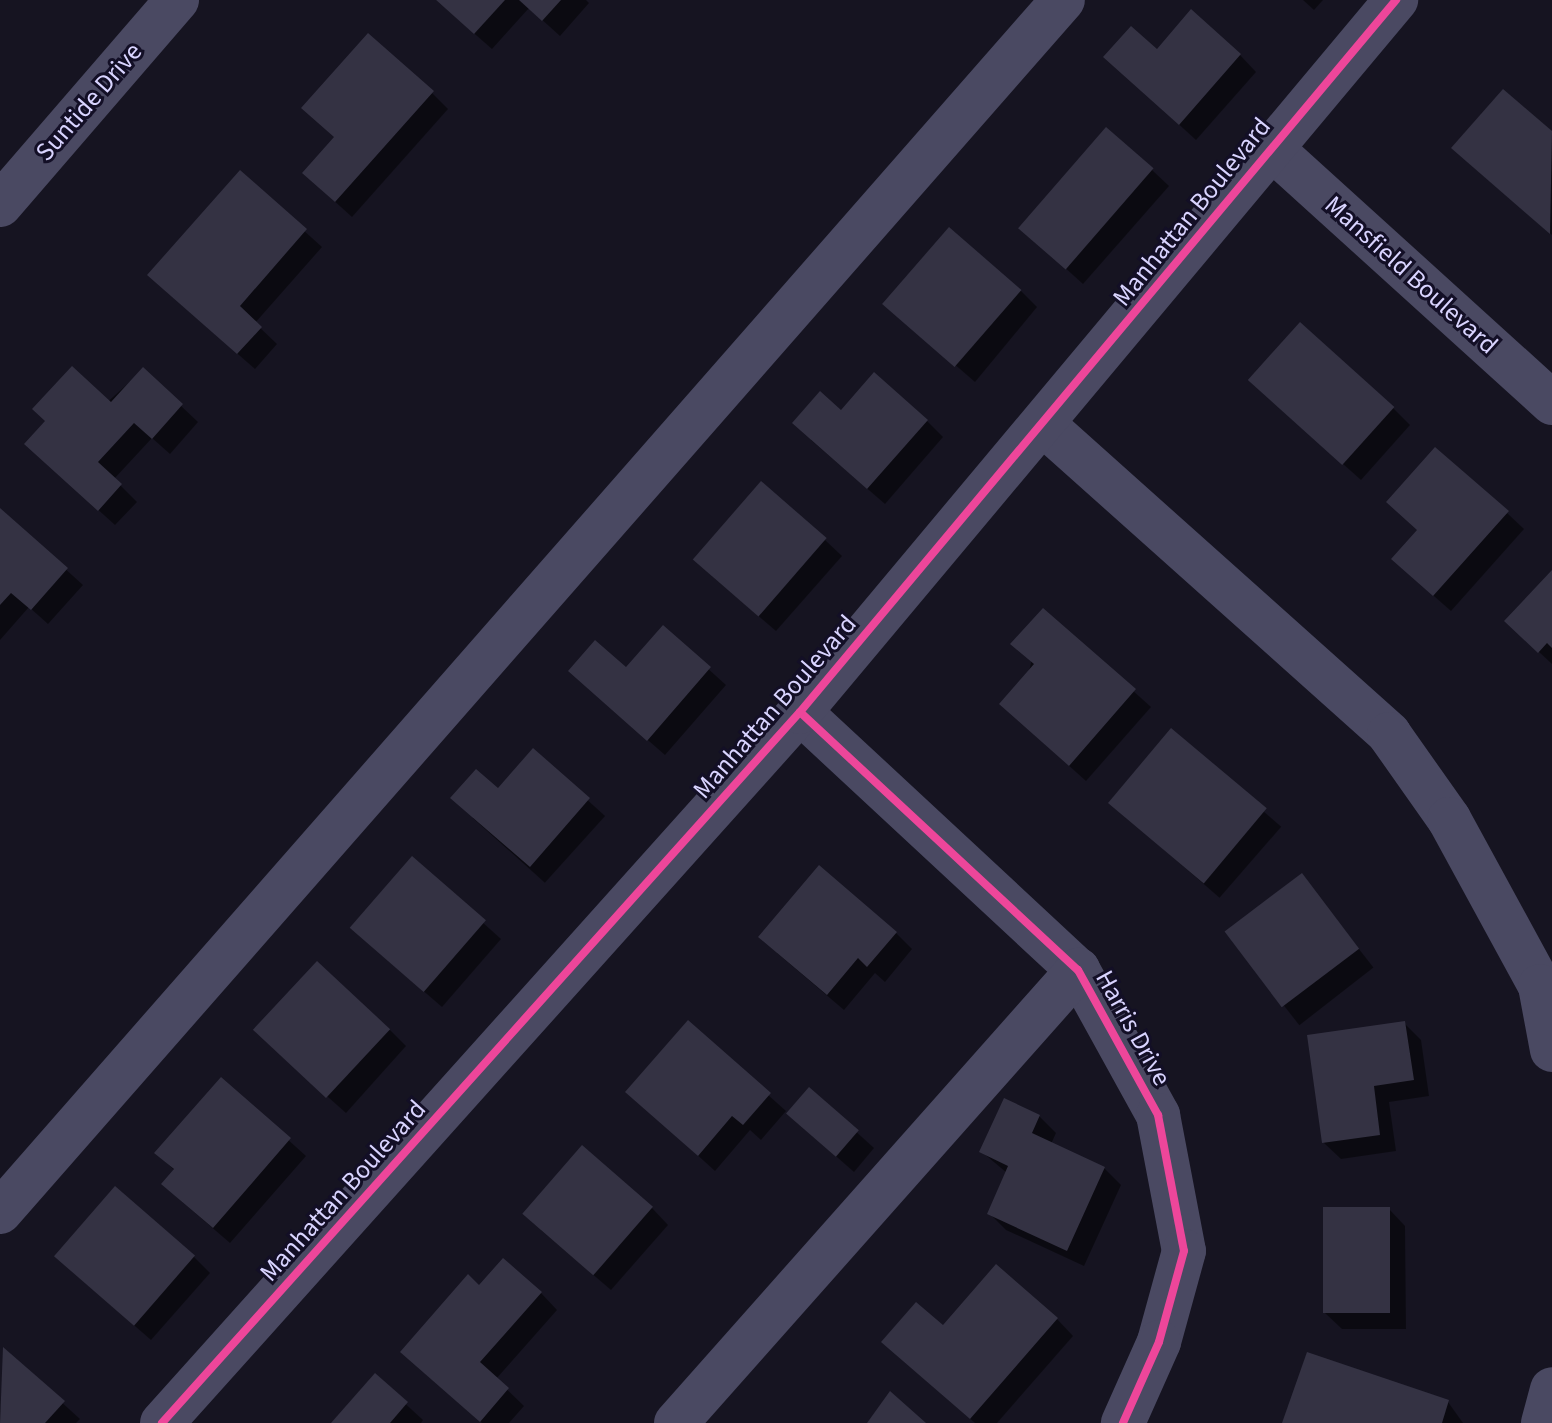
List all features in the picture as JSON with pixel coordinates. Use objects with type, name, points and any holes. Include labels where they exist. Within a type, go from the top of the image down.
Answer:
[{"type":"street","name":"Suntide Drive","points":[[0,205],[177,0]]},
{"type":"street","points":[[0,1212],[1063,0]]},
{"type":"street","name":"Manhattan Boulevard","points":[[162,1423],[800,712],[1044,425],[1270,147],[1396,0]]},
{"type":"street","name":"Mansfield Boulevard","points":[[1270,147],[1552,403]]},
{"type":"street","points":[[1044,425],[1389,734],[1449,819],[1540,986],[1552,1050]]},
{"type":"street","name":"Harris Drive","points":[[800,712],[1078,970],[1158,1115],[1184,1251],[1159,1342],[1123,1423]]},
{"type":"street","points":[[676,1423],[1078,970]]},
{"type":"street","points":[[1543,1423],[1552,1389]]},
{"type":"building","points":[[436,0],[505,0],[474,34]]},
{"type":"building","points":[[519,0],[561,0],[542,21]]},
{"type":"building","points":[[1191,9],[1241,54],[1179,125],[1103,57],[1131,26],[1157,49]]},
{"type":"building","points":[[368,33],[434,91],[335,202],[302,173],[334,137],[301,108]]},
{"type":"building","points":[[1503,89],[1552,131],[1550,234],[1451,148]]},
{"type":"building","points":[[1106,127],[1154,168],[1066,269],[1018,228]]},
{"type":"building","points":[[240,170],[307,229],[240,306],[262,327],[237,354],[147,275]]},
{"type":"building","points":[[949,227],[1021,290],[955,367],[882,304]]},
{"type":"building","points":[[1300,322],[1394,407],[1342,465],[1248,380]]},
{"type":"building","points":[[72,366],[111,402],[143,367],[183,404],[152,439],[134,423],[98,462],[122,484],[98,511],[24,444],[45,421],[32,409]]},
{"type":"building","points":[[874,372],[928,420],[867,489],[792,423],[820,391],[841,410]]},
{"type":"building","points":[[1435,447],[1509,511],[1433,596],[1391,559],[1417,530],[1386,502]]},
{"type":"building","points":[[761,481],[827,538],[758,617],[693,559]]},
{"type":"building","points":[[0,508],[68,568],[31,610],[11,593],[0,605]]},
{"type":"building","points":[[1552,570],[1552,648],[1547,643],[1538,653],[1504,621]]},
{"type":"building","points":[[1043,608],[1136,689],[1069,766],[999,704],[1034,664],[1010,644]]},
{"type":"building","points":[[663,625],[711,667],[647,741],[568,671],[595,640],[626,667]]},
{"type":"building","points":[[1171,728],[1267,808],[1204,883],[1108,803]]},
{"type":"building","points":[[533,748],[590,798],[530,867],[450,798],[476,769],[498,788]]},
{"type":"building","points":[[412,856],[486,920],[424,992],[350,928]]},
{"type":"building","points":[[819,865],[897,932],[867,967],[858,958],[827,995],[758,937]]},
{"type":"building","points":[[1302,873],[1359,949],[1282,1007],[1225,931]]},
{"type":"building","points":[[317,961],[390,1029],[326,1098],[253,1030]]},
{"type":"building","points":[[688,1020],[771,1093],[743,1125],[732,1116],[698,1156],[625,1092]]},
{"type":"building","points":[[1405,1021],[1414,1080],[1374,1086],[1380,1135],[1322,1143],[1307,1035]]},
{"type":"building","points":[[221,1077],[291,1138],[213,1228],[161,1184],[174,1169],[154,1153]]},
{"type":"building","points":[[809,1087],[859,1130],[836,1157],[786,1113]]},
{"type":"building","points":[[1004,1098],[1040,1115],[1032,1133],[1105,1167],[1067,1251],[987,1214],[1008,1166],[979,1152]]},
{"type":"building","points":[[582,1145],[653,1207],[593,1275],[522,1214]]},
{"type":"building","points":[[115,1186],[195,1256],[134,1326],[54,1256]]},
{"type":"building","points":[[1323,1207],[1390,1207],[1390,1313],[1323,1313]]},
{"type":"building","points":[[503,1258],[542,1292],[480,1362],[509,1388],[480,1422],[400,1352],[468,1274],[479,1285]]},
{"type":"building","points":[[996,1264],[1058,1318],[970,1419],[881,1342],[916,1302],[943,1325]]},
{"type":"building","points":[[3,1347],[65,1401],[45,1423],[0,1423]]},
{"type":"building","points":[[1307,1352],[1449,1400],[1442,1423],[1282,1423]]},
{"type":"building","points":[[375,1373],[408,1402],[390,1423],[331,1423]]},
{"type":"building","points":[[890,1391],[926,1423],[867,1423]]},
{"type":"cycle path","points":[[162,1423],[800,712],[1396,0]]},
{"type":"cycle path","points":[[800,712],[1078,970],[1158,1115],[1184,1251],[1159,1342],[1123,1423]]}]
